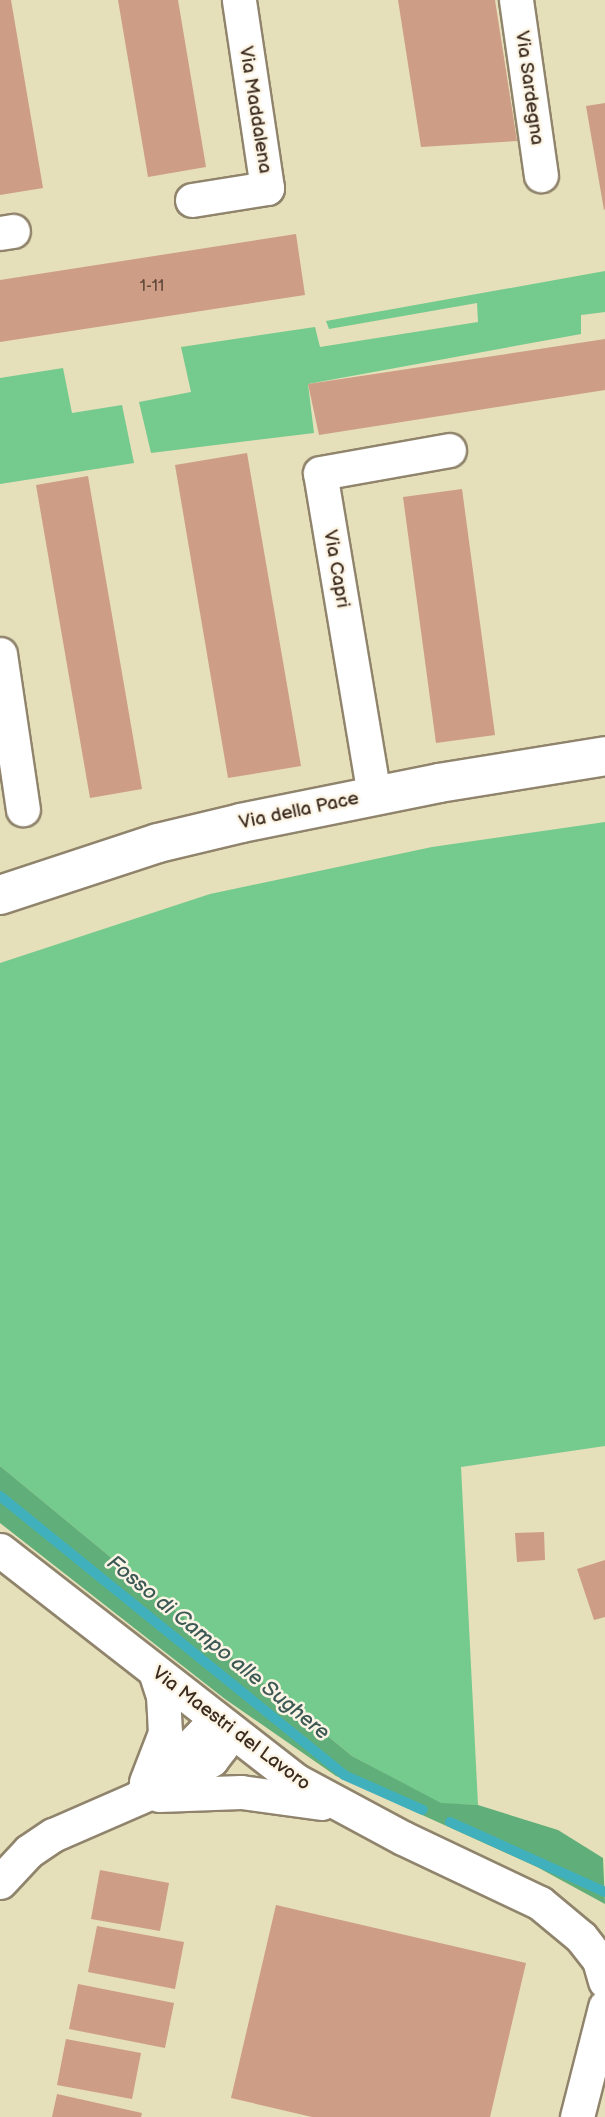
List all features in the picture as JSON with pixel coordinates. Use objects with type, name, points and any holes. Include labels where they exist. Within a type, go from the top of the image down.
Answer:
[{"type":"street","name":"Via Maddalena","points":[[192,200],[267,188],[239,0]]},
{"type":"street","name":"Via Sardegna","points":[[516,0],[541,175]]},
{"type":"street","name":"Via Capri","points":[[374,795],[320,473],[449,450]]},
{"type":"street","points":[[0,653],[23,809]]},
{"type":"street","name":"Via della Pace","points":[[0,895],[158,843],[374,795],[605,756]]},
{"type":"street","name":"Via Maestri del Lavoro","points":[[0,1550],[224,1727],[297,1781],[342,1807],[540,1903],[581,1937],[599,1960],[605,1981]]},
{"type":"street","points":[[139,1797],[161,1749],[165,1732],[163,1696],[155,1672]]},
{"type":"street","points":[[0,1882],[29,1851],[52,1835],[139,1797],[211,1760],[221,1747],[224,1727]]},
{"type":"street","points":[[139,1797],[241,1792],[342,1807]]},
{"type":"street","points":[[577,2117],[605,2007]]},
{"type":"green space","points":[[605,271],[605,312],[581,315],[581,334],[308,384],[314,433],[151,453],[139,402],[191,392],[181,347],[315,327],[320,347],[478,322],[477,303],[329,329],[326,321]]},
{"type":"green space","points":[[63,368],[72,413],[122,405],[134,463],[0,484],[0,378]]},
{"type":"green space","points":[[605,822],[605,1446],[461,1467],[478,1805],[441,1804],[352,1756],[0,1466],[0,963],[210,894],[432,847]]},
{"type":"green space","points":[[0,1466],[352,1756],[441,1803],[478,1805],[558,1830],[603,1858],[605,1904],[537,1867],[336,1776],[225,1699],[0,1523]]},
{"type":"building","points":[[0,0],[11,0],[43,188],[0,195]]},
{"type":"building","points":[[118,0],[178,0],[206,167],[148,177]]},
{"type":"building","points":[[398,0],[495,0],[517,141],[421,147]]},
{"type":"building","points":[[605,103],[605,209],[604,210],[586,106]]},
{"type":"building","points":[[296,234],[305,295],[0,342],[0,280]]},
{"type":"building","points":[[605,339],[605,390],[319,435],[308,384]]},
{"type":"building","points":[[247,453],[301,766],[228,778],[175,465]]},
{"type":"building","points":[[88,476],[142,789],[90,798],[36,485]]},
{"type":"building","points":[[462,489],[495,735],[436,743],[403,497]]},
{"type":"building","points":[[544,1532],[545,1560],[517,1562],[515,1533]]},
{"type":"building","points":[[605,1560],[605,1617],[594,1620],[577,1569]]},
{"type":"building","points":[[100,1870],[169,1883],[160,1931],[91,1919]]},
{"type":"building","points":[[276,1905],[526,1963],[490,2117],[312,2117],[231,2098]]},
{"type":"building","points":[[97,1926],[184,1942],[175,1989],[88,1972]]},
{"type":"building","points":[[78,1984],[174,2003],[165,2048],[69,2029]]},
{"type":"building","points":[[66,2039],[141,2053],[132,2099],[57,2085]]},
{"type":"building","points":[[57,2094],[142,2113],[141,2117],[52,2117]]},
{"type":"waterway","name":"Fosso di Campo alle Sughere","points":[[0,1496],[344,1775],[423,1810]]},
{"type":"waterway","name":"Fosso di Campo alle Sughere","points":[[450,1822],[605,1892]]}]
